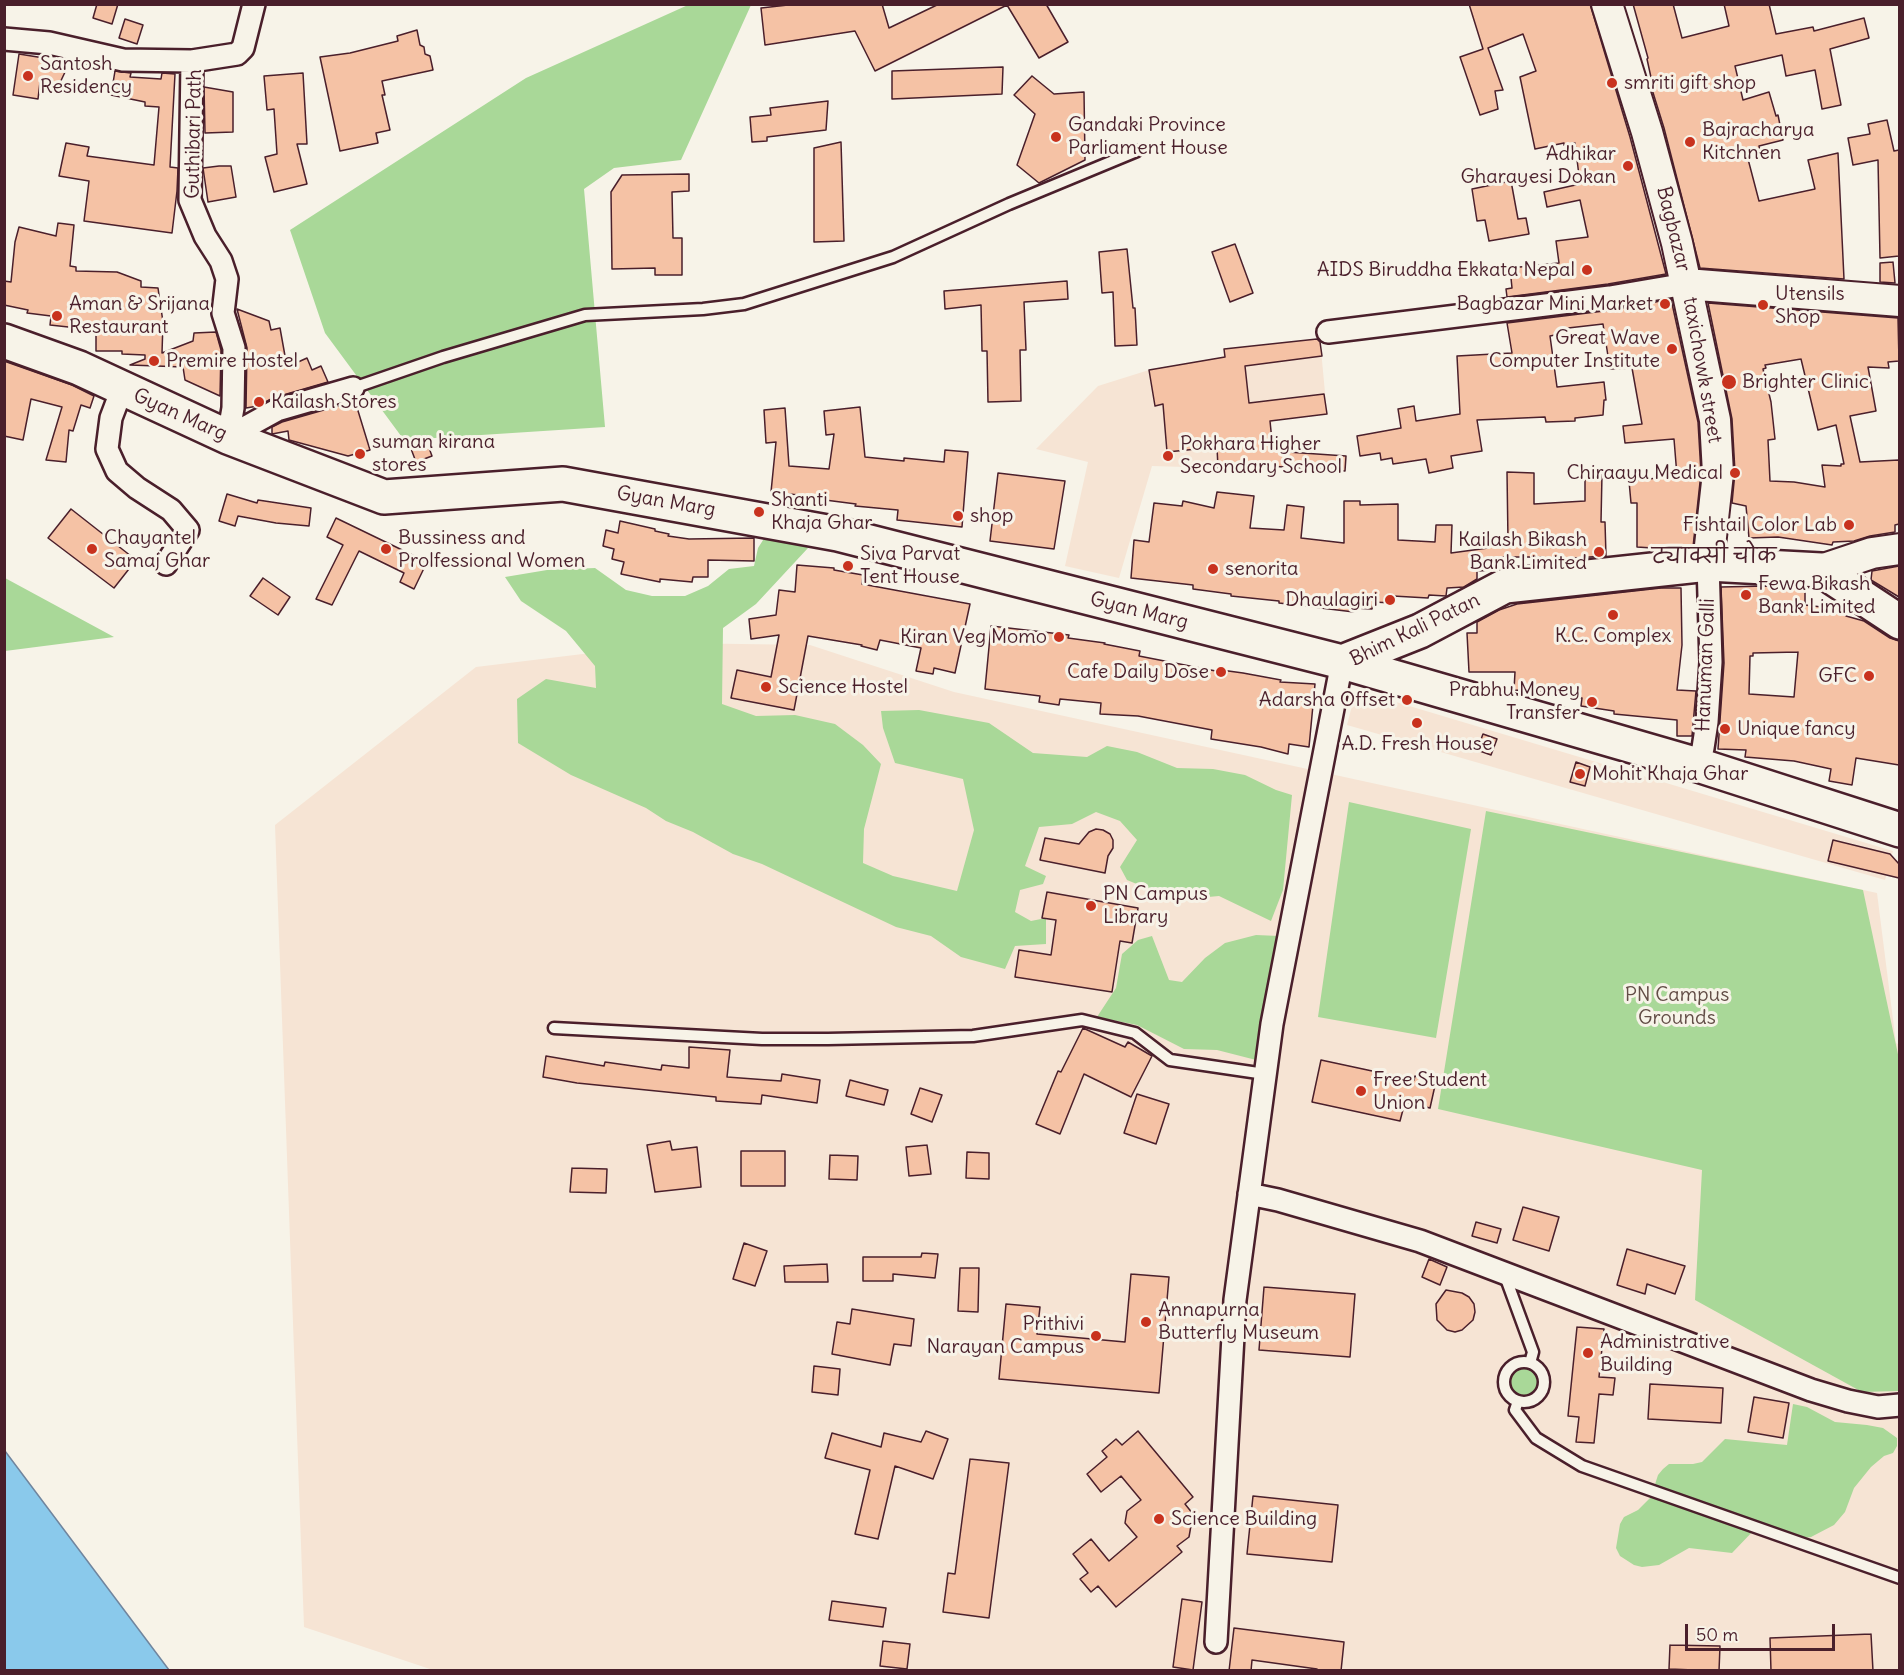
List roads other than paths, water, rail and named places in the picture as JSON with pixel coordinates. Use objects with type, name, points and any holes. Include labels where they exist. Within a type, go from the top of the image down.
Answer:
[{"type":"main road","name":"Bagbazar","points":[[1607,4],[1691,285],[1899,301]]},
{"type":"main road","name":"taxichowk street","points":[[1691,285],[1715,420],[1718,473],[1716,564]]},
{"type":"main road","name":"Gyan Marg","points":[[4,341],[79,368],[228,437],[384,497],[563,484],[838,534],[1342,662]]},
{"type":"main road","points":[[1821,570],[1872,553],[1899,549]]},
{"type":"main road","name":"Bhim Kali Patan","points":[[1342,662],[1420,631],[1505,586],[1616,572],[1716,564],[1821,570]]},
{"type":"main road","points":[[1821,570],[1899,622]]},
{"type":"main road","name":"Bhim Kali Patan","points":[[1342,662],[1699,761],[1899,830]]},
{"type":"street","name":"Guthibari Path","points":[[228,437],[233,408],[234,348],[223,313],[227,279],[221,261],[205,236],[190,200],[192,61],[237,54],[243,48],[254,4]]},
{"type":"street","points":[[1328,332],[1691,285],[1686,234],[1649,87],[1624,29],[1616,4]]},
{"type":"street","points":[[4,39],[49,43],[123,60],[192,61]]},
{"type":"street","points":[[228,437],[277,410],[353,387]]},
{"type":"street","points":[[122,389],[111,418],[107,449],[117,471],[137,488],[171,510],[188,530],[166,564]]},
{"type":"street","name":"Hanuman Galli","points":[[1699,761],[1707,722],[1716,564]]},
{"type":"street","points":[[1216,1641],[1235,1299],[1272,1024],[1342,662]]},
{"type":"street","points":[[1699,761],[1778,783],[1872,804],[1899,813]]},
{"type":"street","points":[[1249,1194],[1278,1200],[1420,1241],[1810,1390],[1878,1407],[1899,1405]]},
{"type":"lane","points":[[353,387],[443,357],[585,315],[703,309],[744,304],[893,257],[1009,204],[1137,151]]},
{"type":"lane","points":[[554,1028],[762,1039],[828,1039],[973,1036],[1082,1020],[1134,1033],[1170,1060],[1265,1074]]},
{"type":"lane","points":[[1504,1273],[1533,1352],[1530,1363]]},
{"type":"lane","points":[[1530,1363],[1542,1374],[1542,1390],[1530,1401],[1518,1401],[1508,1394],[1505,1388],[1506,1374],[1515,1364],[1530,1363]]},
{"type":"lane","points":[[1518,1401],[1515,1410],[1536,1438],[1582,1466],[1899,1578]]},
{"type":"water","points":[[5,1451],[169,1670],[5,1670]]},
{"type":"place","name":"Santosh Residency","points":[[28,76]]},
{"type":"place","name":"smriti gift shop","points":[[1612,83]]},
{"type":"place","name":"Gandaki Province Parliament House","points":[[1056,137]]},
{"type":"place","name":"Bajracharya Kitchnen","points":[[1690,142]]},
{"type":"place","name":"Adhikar Gharayesi Dokan","points":[[1628,166]]},
{"type":"place","name":"AIDS Biruddha Ekkata Nepal","points":[[1587,270]]},
{"type":"place","name":"Bagbazar Mini Market","points":[[1665,304]]},
{"type":"place","name":"Utensils Shop","points":[[1763,305]]},
{"type":"place","name":"Aman & Srijana Restaurant","points":[[57,316]]},
{"type":"place","name":"Great Wave Computer Institute","points":[[1672,349]]},
{"type":"place","name":"Premire Hostel","points":[[154,361]]},
{"type":"place","name":"Brighter Clinic","points":[[1729,382]]},
{"type":"place","name":"Kailash Stores","points":[[259,402]]},
{"type":"place","name":"suman kirana stores","points":[[360,454]]},
{"type":"place","name":"Pokhara Higher Secondary School","points":[[1168,456]]},
{"type":"place","name":"Chiraayu Medical","points":[[1735,473]]},
{"type":"place","name":"Shanti Khaja Ghar","points":[[759,512]]},
{"type":"place","name":"shop","points":[[958,516]]},
{"type":"place","name":"Fishtail Color Lab","points":[[1849,525]]},
{"type":"place","name":"Chayantel Samaj Ghar","points":[[92,549]]},
{"type":"place","name":"Bussiness and Prolfessional Women","points":[[386,549]]},
{"type":"place","name":"Kailash Bikash Bank Limited","points":[[1599,552]]},
{"type":"place","name":"Siva Parvat Tent House","points":[[848,566]]},
{"type":"place","name":"senorita","points":[[1213,569]]},
{"type":"place","name":"Fewa Bikash Bank Limited","points":[[1746,595]]},
{"type":"place","name":"Dhaulagiri","points":[[1390,600]]},
{"type":"place","name":"K.C. Complex","points":[[1613,615]]},
{"type":"place","name":"Kiran Veg Momo","points":[[1059,637]]},
{"type":"place","name":"Cafe Daily Dose","points":[[1221,672]]},
{"type":"place","name":"GFC","points":[[1869,676]]},
{"type":"place","name":"Science Hostel","points":[[766,687]]},
{"type":"place","name":"Adarsha Offset","points":[[1407,700]]},
{"type":"place","name":"Prabhu Money Transfer","points":[[1592,702]]},
{"type":"place","name":"A.D. Fresh House","points":[[1417,723]]},
{"type":"place","name":"Unique fancy","points":[[1725,729]]},
{"type":"place","name":"Mohit Khaja Ghar","points":[[1580,774]]},
{"type":"place","name":"PN Campus Library","points":[[1091,906]]},
{"type":"place","name":"Free Student Union","points":[[1361,1091]]},
{"type":"place","name":"Annapurna Butterfly Museum","points":[[1146,1322]]},
{"type":"place","name":"Prithivi Narayan Campus","points":[[1096,1336]]},
{"type":"place","name":"Administrative Building","points":[[1588,1353]]},
{"type":"place","name":"Science Building","points":[[1159,1519]]},
{"type":"district","name":"ट्याक्सी चोक","points":[[1714,557]]},
{"type":"park label","name":"PN Campus Grounds","points":[[1677,1006]]}]
